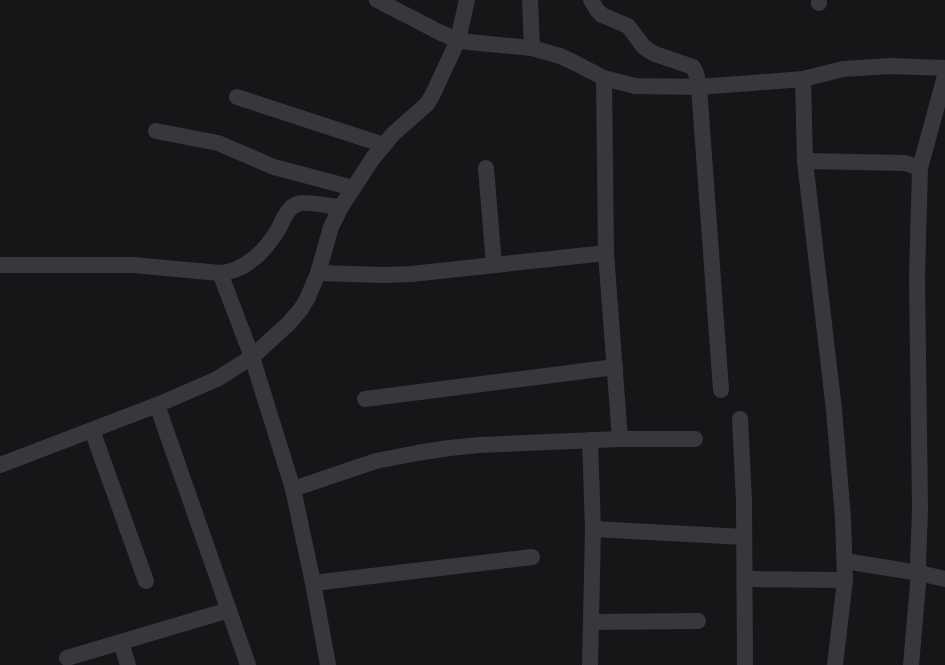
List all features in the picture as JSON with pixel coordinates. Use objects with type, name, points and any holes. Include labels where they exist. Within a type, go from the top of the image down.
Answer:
[{"type":"street","points":[[377,0],[441,34],[458,40],[523,47],[560,56],[604,78],[635,86],[699,87],[803,78],[843,69],[892,66],[945,68]]},
{"type":"street","points":[[0,465],[157,405],[218,379],[252,357],[289,323],[301,309],[308,297],[330,273],[331,227],[341,207],[384,144],[427,104],[433,94],[458,40],[467,0]]},
{"type":"street","points":[[523,47],[530,0]]},
{"type":"street","points":[[591,0],[602,15],[628,26],[643,46],[648,50],[655,54],[693,67],[696,73],[699,87],[721,390]]},
{"type":"street","points":[[911,665],[920,573],[918,565],[920,479],[916,276],[920,168],[945,76]]},
{"type":"street","points":[[604,78],[606,253],[620,439]]},
{"type":"street","points":[[803,78],[805,161],[834,410],[843,518],[845,580],[835,665]]},
{"type":"street","points":[[237,97],[384,144]]},
{"type":"street","points":[[156,132],[218,143],[274,167],[353,188]]},
{"type":"street","points":[[805,161],[905,163],[920,168]]},
{"type":"street","points":[[486,168],[494,265]]},
{"type":"street","points":[[0,265],[133,265],[220,274],[230,273],[239,270],[248,264],[269,242],[276,233],[288,210],[294,205],[301,203],[341,207]]},
{"type":"street","points":[[330,273],[384,275],[606,253]]},
{"type":"street","points":[[220,274],[252,357],[293,489],[313,583],[328,665]]},
{"type":"street","points":[[365,399],[615,367]]},
{"type":"street","points":[[157,405],[248,665]]},
{"type":"street","points":[[740,419],[745,579],[745,665]]},
{"type":"street","points":[[92,430],[146,580]]},
{"type":"street","points":[[293,489],[376,461],[417,453],[479,445],[620,439],[695,439]]},
{"type":"street","points":[[590,440],[593,529],[590,665]]},
{"type":"street","points":[[593,529],[744,537]]},
{"type":"street","points":[[313,583],[532,557]]},
{"type":"street","points":[[844,561],[920,573],[945,579]]},
{"type":"street","points":[[745,579],[845,580]]},
{"type":"street","points":[[67,658],[229,610]]},
{"type":"street","points":[[591,622],[698,622]]},
{"type":"street","points":[[121,642],[128,665]]}]
